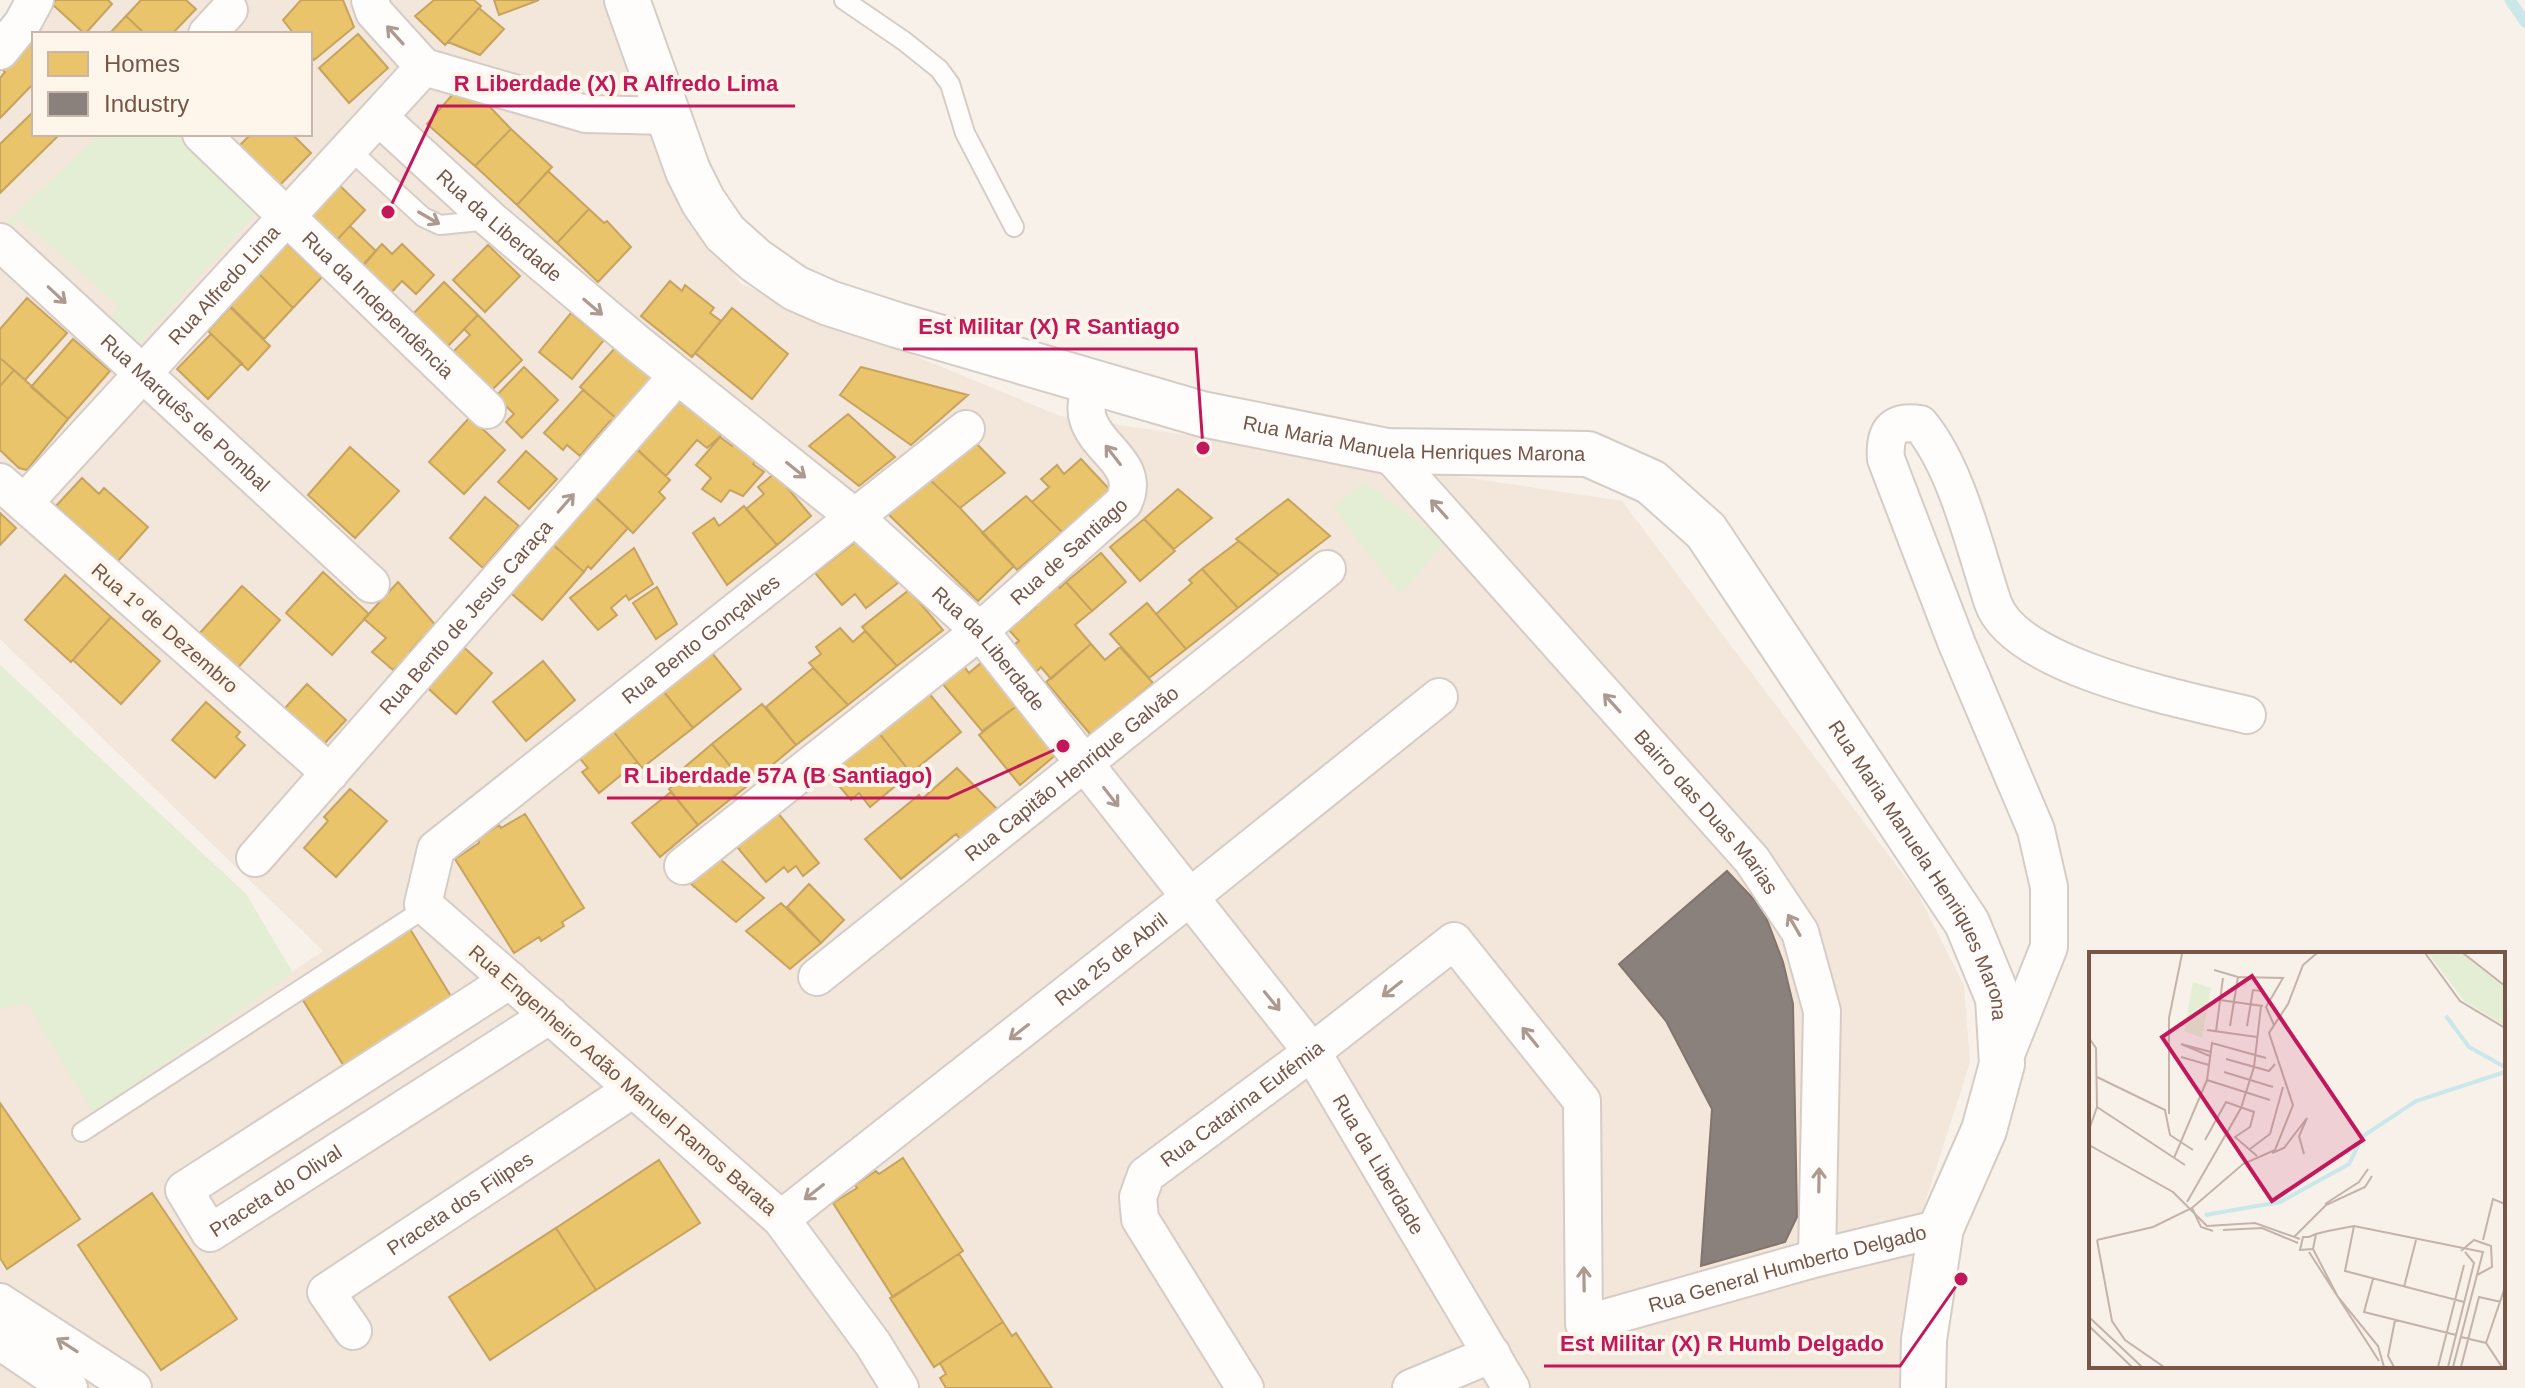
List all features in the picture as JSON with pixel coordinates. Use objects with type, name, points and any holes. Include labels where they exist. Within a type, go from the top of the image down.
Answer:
[{"type":"street","points":[[0,51],[22,24],[35,0]]},
{"type":"street","points":[[370,0],[374,12],[424,67],[586,114],[668,116]]},
{"type":"street","name":"Rua Maria Manuela Henriques Marona","points":[[627,0],[688,171],[703,201],[725,233],[755,260],[795,288],[829,303],[897,325],[1202,414],[1387,451],[1588,454],[1651,482],[1706,531],[1967,923],[1998,998],[2002,1064],[1984,1130],[1941,1228],[1924,1340],[1923,1388]]},
{"type":"street","name":"Rua Alfredo Lima","points":[[12,493],[143,373],[424,67]]},
{"type":"street","name":"Rua da Liberdade","points":[[379,117],[491,220],[677,376],[856,518],[980,631],[1312,1052],[1511,1388]]},
{"type":"street","name":"Rua da Independência","points":[[203,136],[487,410]]},
{"type":"street","name":"Rua Marquês de Pombal","points":[[0,242],[371,584]]},
{"type":"street","name":"Rua Bento de Jesus Caraça","points":[[255,858],[677,376]]},
{"type":"street","name":"Rua de Santiago","points":[[683,866],[980,631],[1124,502],[1129,491],[1127,477],[1121,464],[1093,430],[1088,418],[1091,381]]},
{"type":"street","points":[[2002,1064],[2049,947],[2049,887],[2036,830],[1957,644],[1886,459],[1884,441],[1893,428],[1904,422],[1920,424],[1933,442],[1979,551],[1994,607],[2026,643],[2059,660],[2155,692],[2247,715]]},
{"type":"street","name":"Rua Bento Gonçalves","points":[[427,907],[423,904],[436,849],[966,429]]},
{"type":"street","name":"Bairro das Duas Marias","points":[[1387,451],[1752,860],[1800,932],[1822,1011],[1817,1258]]},
{"type":"street","name":"Rua 1º de Dezembro","points":[[12,493],[330,773]]},
{"type":"street","name":"Rua Capitão Henrique Galvão","points":[[817,977],[1327,569]]},
{"type":"street","name":"Rua 25 de Abril","points":[[781,1219],[1439,697]]},
{"type":"street","name":"Rua Engenheiro Adão Manuel Ramos Barata","points":[[427,907],[781,1219],[873,1344],[900,1388]]},
{"type":"street","name":"Rua General Humberto Delgado","points":[[1454,941],[1582,1101],[1584,1324],[1817,1258],[1941,1228]]},
{"type":"street","name":"Rua Catarina Eufémia","points":[[1245,1388],[1140,1219],[1138,1197],[1146,1175],[1312,1052],[1454,941]]},
{"type":"street","name":"Praceta do Olival","points":[[510,980],[184,1190],[210,1233],[550,1015]]},
{"type":"street","name":"Praceta dos Filipes","points":[[353,1331],[326,1292],[633,1089]]},
{"type":"street","points":[[0,1302],[133,1388]]},
{"type":"street","points":[[0,1341],[69,1388]]},
{"type":"street","points":[[1411,1388],[1492,1354]]},
{"type":"lane","points":[[844,0],[939,69],[950,84],[965,133],[1014,227]]},
{"type":"lane","points":[[349,149],[423,217],[440,225],[491,220]]},
{"type":"lane","points":[[82,1132],[427,907]]},
{"type":"shaded area","points":[[22,0],[608,0],[670,184],[741,284],[1060,416],[1622,501],[1918,894],[1964,986],[1970,1062],[1925,1203],[1899,1374],[1901,1388],[0,1388],[0,665],[246,894],[292,972],[323,951],[0,639],[0,37]]},
{"type":"green space","points":[[98,136],[183,136],[255,206],[256,213],[140,343],[133,341],[110,319],[119,306],[19,218],[11,227],[2,226]]},
{"type":"green space","points":[[1364,482],[1445,541],[1400,595],[1333,508]]},
{"type":"green space","points":[[0,665],[246,894],[293,973],[93,1113],[27,1004],[0,1009]]},
{"type":"building: Homes","points":[[56,0],[108,0],[112,4],[87,32],[83,32],[52,4]]},
{"type":"building: Homes","points":[[141,0],[186,0],[196,9],[174,32],[143,32],[126,16]]},
{"type":"building: Homes","points":[[301,0],[343,0],[354,27],[314,60],[312,32],[292,32],[283,20]]},
{"type":"building: Homes","points":[[434,0],[474,0],[481,6],[445,45],[415,16]]},
{"type":"building: Homes","points":[[494,0],[539,0],[499,15]]},
{"type":"building: Homes","points":[[479,8],[504,29],[480,55],[448,42]]},
{"type":"building: Homes","points":[[126,16],[143,32],[111,32]]},
{"type":"building: Homes","points":[[358,34],[388,68],[349,103],[319,68]]},
{"type":"building: Homes","points":[[32,37],[32,85],[0,118],[0,78],[5,72],[2,69]]},
{"type":"building: Homes","points":[[453,94],[488,105],[511,129],[475,166],[427,124]]},
{"type":"building: Homes","points":[[32,113],[32,136],[58,136],[0,193],[0,144]]},
{"type":"building: Homes","points":[[511,129],[552,167],[517,205],[475,166]]},
{"type":"building: Homes","points":[[249,136],[294,136],[311,153],[277,188],[236,149]]},
{"type":"building: Homes","points":[[548,171],[589,209],[557,243],[517,205]]},
{"type":"building: Homes","points":[[336,182],[365,210],[337,240],[308,212]]},
{"type":"building: Homes","points":[[589,209],[604,223],[607,221],[631,247],[598,282],[557,243]]},
{"type":"building: Homes","points":[[350,226],[376,251],[362,267],[335,242]]},
{"type":"building: Homes","points":[[283,240],[322,277],[293,308],[255,270]]},
{"type":"building: Homes","points":[[382,244],[392,254],[402,244],[434,275],[416,294],[402,281],[388,296],[359,269]]},
{"type":"building: Homes","points":[[488,245],[520,276],[485,312],[453,280]]},
{"type":"building: Homes","points":[[255,270],[293,308],[264,339],[225,301]]},
{"type":"building: Homes","points":[[670,281],[682,291],[685,285],[714,308],[710,313],[721,321],[692,357],[641,316]]},
{"type":"building: Homes","points":[[444,282],[478,315],[445,349],[412,315]]},
{"type":"building: Homes","points":[[27,298],[67,333],[25,380],[0,358],[0,329]]},
{"type":"building: Homes","points":[[230,307],[270,346],[248,370],[208,331]]},
{"type":"building: Homes","points":[[732,308],[788,354],[752,399],[695,353]]},
{"type":"building: Homes","points":[[571,313],[604,340],[572,379],[539,352]]},
{"type":"building: Homes","points":[[478,315],[522,360],[491,391],[452,353],[470,335],[464,329]]},
{"type":"building: Homes","points":[[211,334],[242,363],[208,399],[177,369]]},
{"type":"building: Homes","points":[[73,339],[110,371],[68,419],[31,387]]},
{"type":"building: Homes","points":[[616,347],[652,378],[616,418],[580,387]]},
{"type":"building: Homes","points":[[0,358],[14,370],[0,386]]},
{"type":"building: Homes","points":[[524,367],[558,400],[522,438],[506,422],[514,414],[496,396]]},
{"type":"building: Homes","points":[[861,367],[968,395],[911,445],[840,395]]},
{"type":"building: Homes","points":[[14,370],[68,419],[27,470],[19,468],[0,450],[0,386]]},
{"type":"building: Homes","points":[[583,390],[616,418],[580,456],[567,445],[563,450],[544,433]]},
{"type":"building: Homes","points":[[683,398],[725,432],[707,448],[697,440],[666,476],[637,449]]},
{"type":"building: Homes","points":[[848,414],[895,457],[859,486],[809,446]]},
{"type":"building: Homes","points":[[470,417],[505,450],[464,494],[429,462]]},
{"type":"building: Homes","points":[[720,437],[732,446],[737,440],[759,457],[753,464],[764,472],[743,496],[730,490],[721,502],[702,489],[711,478],[696,465]]},
{"type":"building: Homes","points":[[974,441],[1005,473],[960,508],[927,477]]},
{"type":"building: Homes","points":[[633,446],[670,480],[659,492],[665,498],[633,533],[590,493]]},
{"type":"building: Homes","points":[[350,447],[399,491],[355,538],[308,495]]},
{"type":"building: Homes","points":[[526,451],[557,479],[529,509],[498,482]]},
{"type":"building: Homes","points":[[1081,459],[1110,490],[1062,532],[1032,502],[1049,487],[1041,479],[1057,465],[1064,474]]},
{"type":"building: Homes","points":[[775,473],[811,516],[777,545],[746,509],[764,494],[758,487]]},
{"type":"building: Homes","points":[[927,477],[1014,566],[978,601],[887,513]]},
{"type":"building: Homes","points":[[82,478],[99,494],[104,488],[148,527],[118,561],[56,506]]},
{"type":"building: Homes","points":[[1178,489],[1212,518],[1174,549],[1144,519]]},
{"type":"building: Homes","points":[[1026,496],[1062,532],[1017,570],[982,533]]},
{"type":"building: Homes","points":[[485,497],[519,526],[483,568],[450,538]]},
{"type":"building: Homes","points":[[595,497],[628,528],[591,569],[588,566],[584,572],[552,544]]},
{"type":"building: Homes","points":[[1288,499],[1330,536],[1279,575],[1236,539]]},
{"type":"building: Homes","points":[[744,506],[777,545],[727,585],[693,533],[714,518],[719,526]]},
{"type":"building: Homes","points":[[0,513],[16,528],[0,545]]},
{"type":"building: Homes","points":[[1144,519],[1175,551],[1140,581],[1110,547]]},
{"type":"building: Homes","points":[[548,540],[584,572],[542,620],[505,588]]},
{"type":"building: Homes","points":[[858,540],[898,583],[866,608],[855,594],[842,605],[815,573]]},
{"type":"building: Homes","points":[[1239,541],[1279,575],[1238,608],[1202,569]]},
{"type":"building: Homes","points":[[634,548],[653,584],[629,600],[626,595],[611,608],[617,615],[598,630],[570,598]]},
{"type":"building: Homes","points":[[1101,553],[1126,582],[1092,611],[1066,582]]},
{"type":"building: Homes","points":[[1202,569],[1238,608],[1186,649],[1156,614],[1192,583],[1189,580]]},
{"type":"building: Homes","points":[[323,572],[369,614],[332,655],[286,613]]},
{"type":"building: Homes","points":[[65,575],[111,617],[71,662],[25,620]]},
{"type":"building: Homes","points":[[398,582],[438,628],[426,640],[422,638],[410,651],[413,655],[403,667],[399,665],[393,670],[372,652],[386,638],[364,619]]},
{"type":"building: Homes","points":[[1066,582],[1092,611],[1075,625],[1091,644],[1051,679],[1041,667],[1036,672],[1014,645],[1019,641],[1009,630],[1036,607],[1033,603],[1056,583],[1060,588]]},
{"type":"building: Homes","points":[[242,586],[280,620],[235,671],[199,634]]},
{"type":"building: Homes","points":[[657,587],[677,624],[656,639],[633,603]]},
{"type":"building: Homes","points":[[909,590],[943,630],[897,666],[862,627]]},
{"type":"building: Homes","points":[[1147,603],[1186,649],[1149,678],[1110,634]]},
{"type":"building: Homes","points":[[111,617],[160,661],[121,704],[73,660]]},
{"type":"building: Homes","points":[[840,628],[853,642],[865,631],[897,666],[848,705],[809,663],[821,654],[816,647]]},
{"type":"building: Homes","points":[[457,641],[492,673],[456,714],[420,681]]},
{"type":"building: Homes","points":[[1091,644],[1105,660],[1120,647],[1153,683],[1091,735],[1046,682]]},
{"type":"building: Homes","points":[[708,648],[741,689],[693,728],[660,687]]},
{"type":"building: Homes","points":[[543,661],[575,700],[526,741],[493,702]]},
{"type":"building: Homes","points":[[982,662],[1018,705],[982,731],[942,683],[963,665],[969,673]]},
{"type":"building: Homes","points":[[813,668],[848,705],[796,745],[766,707]]},
{"type":"building: Homes","points":[[307,684],[346,720],[324,744],[285,708]]},
{"type":"building: Homes","points":[[660,687],[693,728],[642,768],[610,727]]},
{"type":"building: Homes","points":[[927,691],[961,732],[911,773],[878,732]]},
{"type":"building: Homes","points":[[206,702],[240,732],[236,737],[245,745],[215,778],[172,740]]},
{"type":"building: Homes","points":[[762,704],[796,745],[747,786],[712,744]]},
{"type":"building: Homes","points":[[1018,705],[1058,753],[1020,785],[979,735]]},
{"type":"building: Homes","points":[[610,727],[637,762],[599,793],[582,772],[588,768],[576,754]]},
{"type":"building: Homes","points":[[878,732],[911,773],[870,807],[859,793],[851,800],[829,774],[838,766],[834,761]]},
{"type":"building: Homes","points":[[712,744],[747,786],[698,825],[669,789],[677,782],[673,777]]},
{"type":"building: Homes","points":[[957,768],[997,809],[960,839],[956,834],[901,879],[865,839],[919,795],[922,799]]},
{"type":"building: Homes","points":[[350,789],[387,821],[336,877],[304,848],[328,821],[324,817]]},
{"type":"building: Homes","points":[[671,792],[698,825],[660,857],[632,823]]},
{"type":"building: Homes","points":[[777,812],[819,863],[803,876],[796,866],[788,872],[784,867],[766,882],[733,842]]},
{"type":"building: Homes","points":[[525,814],[584,908],[541,941],[539,937],[514,953],[455,859],[499,825],[501,828]]},
{"type":"building: Homes","points":[[720,859],[764,898],[736,922],[691,884]]},
{"type":"building: Homes","points":[[809,884],[844,920],[821,943],[787,907]]},
{"type":"building: Homes","points":[[781,903],[821,943],[790,969],[746,931]]},
{"type":"building: Homes","points":[[410,929],[455,1003],[347,1071],[301,997]]},
{"type":"building: Homes","points":[[0,1103],[80,1219],[7,1269],[0,1258]]},
{"type":"building: Homes","points":[[903,1158],[963,1251],[893,1297],[833,1203],[876,1171],[879,1174]]},
{"type":"building: Homes","points":[[659,1160],[700,1223],[596,1290],[556,1228]]},
{"type":"building: Homes","points":[[152,1193],[237,1319],[161,1370],[78,1245]]},
{"type":"building: Homes","points":[[556,1228],[596,1290],[490,1360],[449,1297]]},
{"type":"building: Homes","points":[[959,1254],[1003,1322],[934,1367],[890,1298]]},
{"type":"building: Homes","points":[[1003,1322],[1012,1336],[1016,1333],[1052,1388],[946,1388],[940,1378],[946,1374],[940,1363]]},
{"type":"building: Industry","points":[[1727,871],[1763,909],[1783,962],[1793,1004],[1797,1217],[1785,1242],[1701,1266],[1712,1109],[1666,1021],[1619,964]]},
{"type":"waterway","points":[[2510,0],[2525,22]]},
{"type":"place","name":"R Liberdade (X) R Alfredo Lima","points":[[388,212]]},
{"type":"place","name":"Est Militar (X) R Santiago","points":[[1203,448]]},
{"type":"place","name":"R Liberdade 57A (B Santiago)","points":[[1063,746]]},
{"type":"place","name":"Est Militar (X) R Humb Delgado","points":[[1961,1279]]}]
